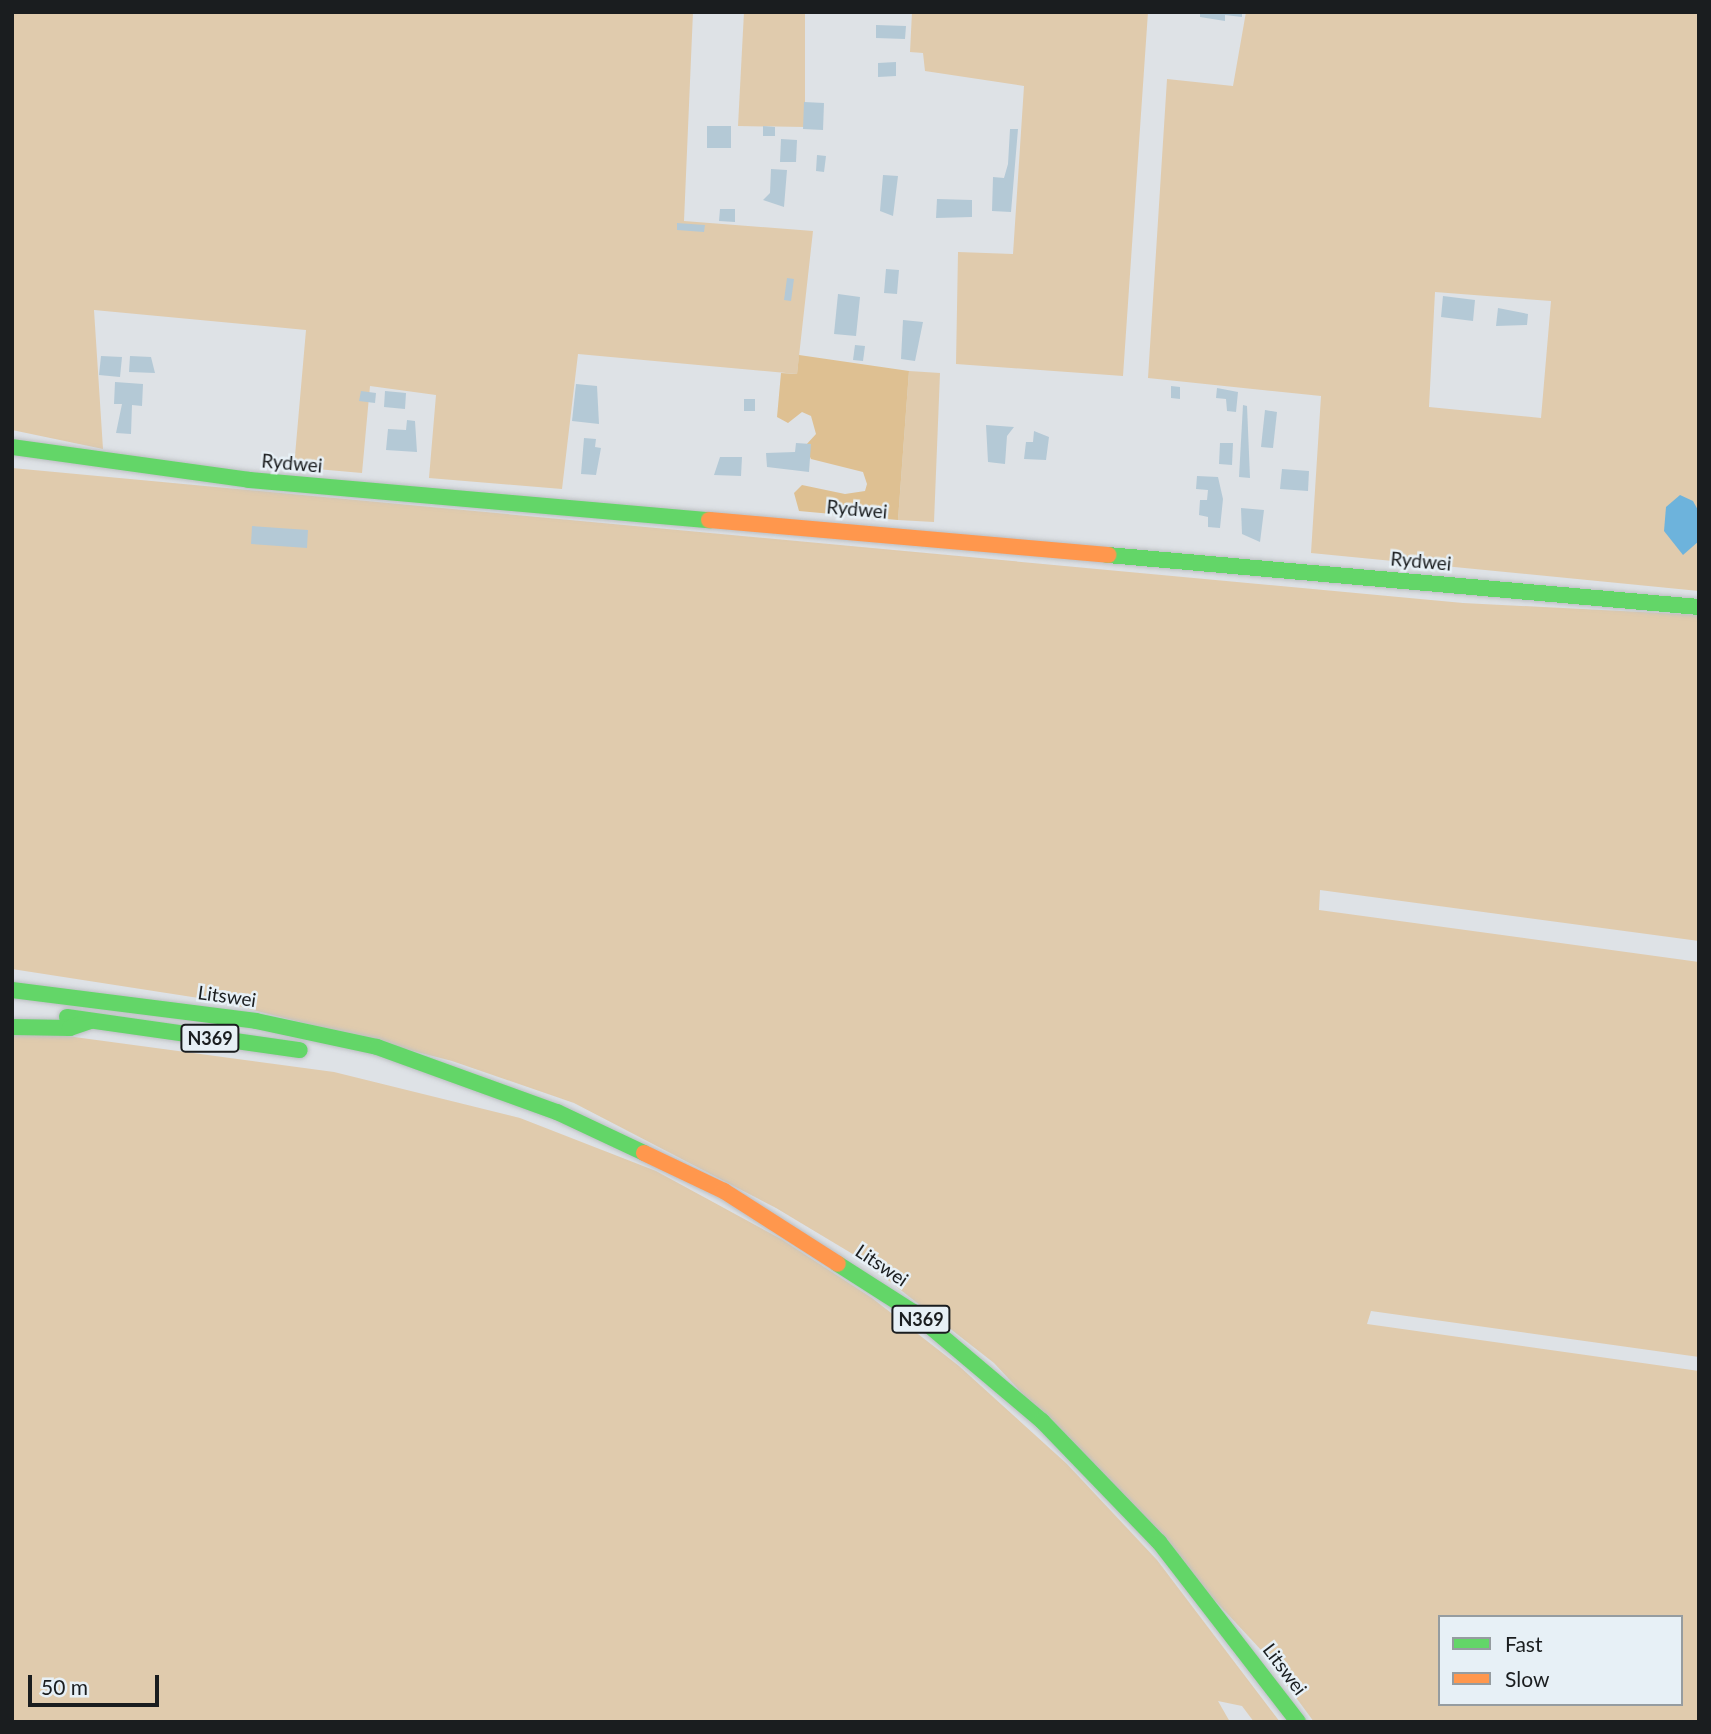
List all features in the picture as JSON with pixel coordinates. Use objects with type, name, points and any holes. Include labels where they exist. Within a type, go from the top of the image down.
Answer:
[{"type":"main road","name":"Rydwei","points":[[12,447],[249,480],[1699,607]]},
{"type":"main road","name":"Litswei","points":[[13,982],[53,994],[256,1021],[377,1047],[429,1070],[556,1112],[647,1152],[786,1227],[913,1312],[1100,1476],[1219,1615],[1298,1722]]},
{"type":"main road","name":"Litswei","points":[[12,1010],[429,1070]]},
{"type":"main road","points":[[12,1027],[70,1028],[90,1021]]},
{"type":"shaded area","points":[[12,12],[693,12],[684,221],[813,231],[797,374],[578,354],[562,489],[429,478],[436,395],[370,386],[362,473],[294,467],[306,330],[94,310],[103,449],[12,430]]},
{"type":"shaded area","points":[[744,12],[805,12],[805,127],[738,126]]},
{"type":"shaded area","points":[[912,12],[1148,12],[1123,376],[956,364],[958,252],[1013,254],[1024,86],[925,71],[923,53],[910,52]]},
{"type":"shaded area","points":[[1246,12],[1699,12],[1699,591],[1311,553],[1321,396],[1148,378],[1167,79],[1233,86]],"holes":[[[1435,292],[1551,301],[1541,418],[1429,407]]]},
{"type":"shaded area","points":[[799,355],[909,371],[898,520],[799,511],[794,493],[802,485],[845,494],[865,491],[867,484],[863,472],[811,459],[805,446],[816,434],[811,416],[802,412],[788,423],[777,417],[781,373],[797,374]]},
{"type":"shaded area","points":[[909,371],[940,373],[934,522],[898,520]]},
{"type":"shaded area","points":[[12,468],[1463,603],[1699,615],[1699,941],[1320,890],[1319,910],[1699,962],[1699,1357],[1371,1311],[1367,1324],[1699,1371],[1699,1722],[1314,1722],[1262,1651],[994,1363],[861,1259],[776,1208],[574,1103],[452,1061],[218,1001],[12,969]]},
{"type":"shaded area","points":[[12,1034],[52,1034],[334,1072],[520,1118],[656,1171],[781,1239],[872,1298],[959,1366],[1067,1464],[1157,1560],[1280,1722],[1254,1722],[1242,1706],[1218,1701],[1230,1722],[12,1722]]},
{"type":"water","points":[[1680,495],[1693,501],[1699,512],[1699,541],[1683,555],[1664,531],[1666,507]]},
{"type":"building","points":[[1200,12],[1242,12],[1242,17],[1225,15],[1225,21],[1200,17]]},
{"type":"building","points":[[876,25],[906,26],[905,39],[876,38]]},
{"type":"building","points":[[896,62],[896,76],[878,77],[878,63]]},
{"type":"building","points":[[804,102],[824,103],[823,130],[803,129]]},
{"type":"building","points":[[707,126],[731,126],[731,148],[707,148]]},
{"type":"building","points":[[763,126],[775,127],[775,136],[763,136]]},
{"type":"building","points":[[1010,129],[1018,129],[1011,212],[992,211],[993,177],[1004,178],[1008,164]]},
{"type":"building","points":[[781,139],[797,140],[796,162],[780,162]]},
{"type":"building","points":[[817,155],[826,156],[824,172],[816,171]]},
{"type":"building","points":[[771,169],[787,170],[784,207],[763,200],[770,193]]},
{"type":"building","points":[[883,175],[898,176],[893,216],[880,211]]},
{"type":"building","points":[[937,199],[972,200],[972,217],[936,218]]},
{"type":"building","points":[[720,209],[735,209],[735,222],[719,221]]},
{"type":"building","points":[[677,223],[705,225],[704,232],[677,230]]},
{"type":"building","points":[[886,269],[899,270],[897,294],[884,293]]},
{"type":"building","points":[[787,278],[794,279],[791,301],[784,300]]},
{"type":"building","points":[[838,294],[860,297],[856,336],[834,334]]},
{"type":"building","points":[[1443,296],[1475,300],[1473,321],[1441,317]]},
{"type":"building","points":[[1498,308],[1528,314],[1527,325],[1496,326]]},
{"type":"building","points":[[903,320],[923,322],[915,361],[901,359]]},
{"type":"building","points":[[855,345],[865,346],[863,361],[853,360]]},
{"type":"building","points":[[101,356],[122,357],[120,377],[99,375]]},
{"type":"building","points":[[130,356],[151,357],[155,373],[129,372]]},
{"type":"building","points":[[115,382],[143,384],[142,406],[132,405],[131,434],[116,433],[122,404],[114,404]]},
{"type":"building","points":[[576,384],[597,386],[599,424],[572,421]]},
{"type":"building","points":[[1171,386],[1180,387],[1180,399],[1171,398]]},
{"type":"building","points":[[1217,388],[1238,392],[1236,412],[1227,411],[1226,399],[1216,398]]},
{"type":"building","points":[[361,391],[376,393],[375,403],[359,401]]},
{"type":"building","points":[[385,391],[406,393],[405,409],[384,407]]},
{"type":"building","points":[[744,399],[755,399],[755,411],[744,411]]},
{"type":"building","points":[[1243,405],[1247,406],[1250,478],[1239,477]]},
{"type":"building","points":[[1265,410],[1277,412],[1273,448],[1261,447]]},
{"type":"building","points":[[407,420],[415,421],[417,452],[386,450],[388,429],[406,430]]},
{"type":"building","points":[[986,425],[1014,427],[1007,436],[1005,464],[988,462]]},
{"type":"building","points":[[1034,431],[1049,437],[1046,460],[1024,459],[1026,442],[1033,442]]},
{"type":"building","points":[[584,438],[596,439],[595,447],[601,448],[596,475],[581,474]]},
{"type":"building","points":[[796,443],[811,444],[809,472],[767,467],[766,453],[795,452]]},
{"type":"building","points":[[1220,443],[1233,443],[1232,465],[1219,464]]},
{"type":"building","points":[[720,457],[742,457],[741,476],[714,475]]},
{"type":"building","points":[[1282,469],[1309,471],[1308,491],[1280,489]]},
{"type":"building","points":[[1197,476],[1218,477],[1223,499],[1220,528],[1208,527],[1208,517],[1199,515],[1200,500],[1207,500],[1208,490],[1196,489]]},
{"type":"building","points":[[1241,508],[1264,510],[1260,542],[1242,534]]},
{"type":"building","points":[[252,526],[308,530],[307,548],[251,544]]},
{"type":"traffic: fast","points":[[12,447],[249,480],[709,520]]},
{"type":"traffic: fast","points":[[1108,555],[1699,607]]},
{"type":"traffic: fast","points":[[12,990],[256,1021],[377,1047],[557,1112],[644,1153]]},
{"type":"traffic: fast","points":[[67,1017],[300,1050]]},
{"type":"traffic: fast","points":[[12,1027],[70,1028],[90,1021]]},
{"type":"traffic: fast","points":[[838,1264],[913,1312],[1042,1421],[1159,1542],[1298,1722]]},
{"type":"traffic: slow","points":[[709,520],[1108,555]]},
{"type":"traffic: slow","points":[[644,1153],[724,1191],[838,1264]]}]
